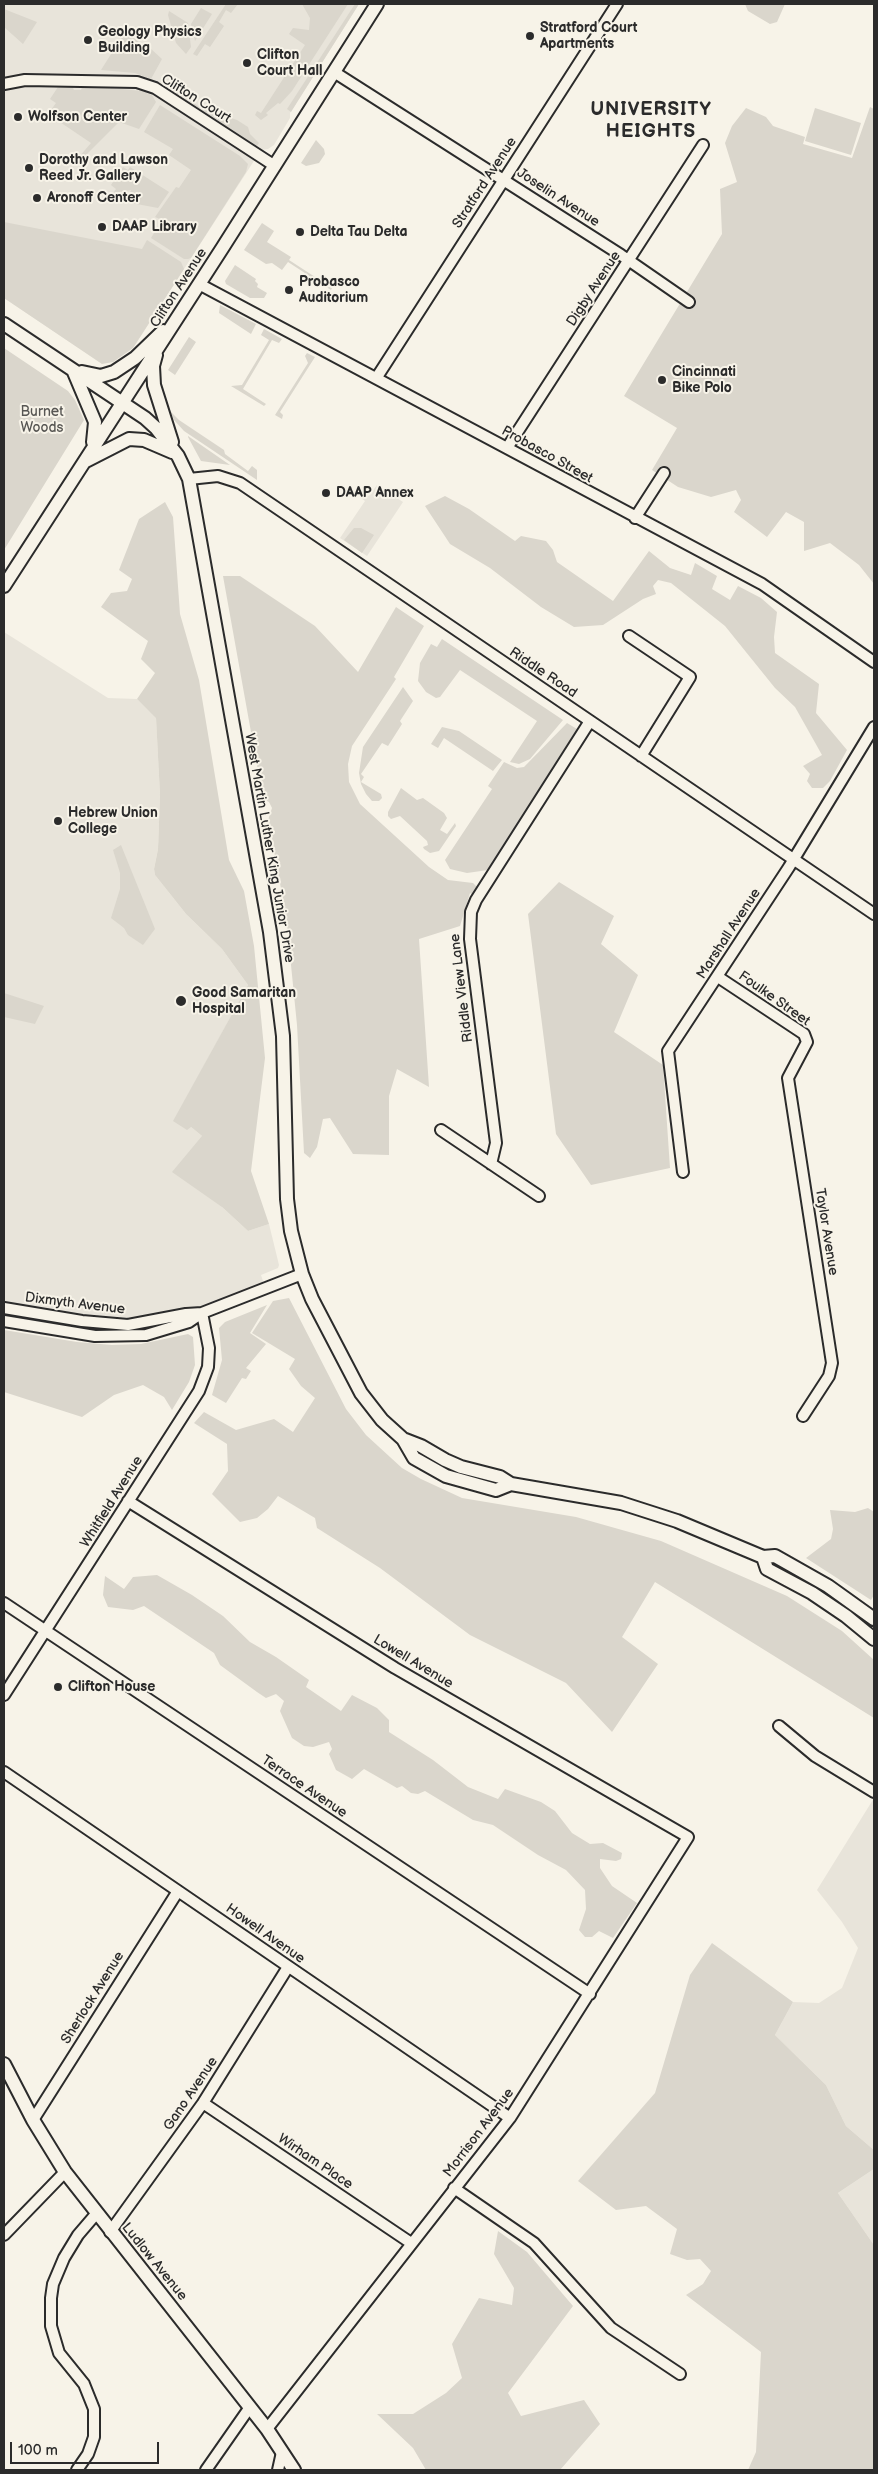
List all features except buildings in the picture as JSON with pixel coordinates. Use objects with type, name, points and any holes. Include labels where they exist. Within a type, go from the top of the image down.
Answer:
[{"type":"main road","name":"Clifton Avenue","points":[[4,586],[276,166],[377,4]]},
{"type":"main road","points":[[74,370],[101,376],[114,372],[134,358],[182,311]]},
{"type":"main road","name":"West Martin Luther King Junior Drive","points":[[5,328],[74,370],[122,402],[156,428],[178,456],[189,479],[270,932],[283,1036],[288,1207],[294,1244],[302,1274],[312,1299],[361,1393],[382,1420],[403,1439],[414,1458],[446,1476],[496,1490],[511,1484],[621,1503],[676,1521],[763,1557],[775,1556],[814,1577],[874,1619]]},
{"type":"main road","points":[[159,348],[153,366],[154,385],[163,417],[178,456]]},
{"type":"main road","points":[[74,370],[95,422],[94,440],[83,462]]},
{"type":"main road","points":[[83,462],[129,439],[152,442],[178,456]]},
{"type":"main road","name":"West Martin Luther King Junior Drive","points":[[763,1557],[767,1569],[812,1593],[846,1616],[874,1639]]},
{"type":"main road","name":"Ludlow Avenue","points":[[4,2064],[33,2120],[64,2172],[267,2429],[294,2470]]},
{"type":"street","name":"Stratford Avenue","points":[[377,377],[617,4]]},
{"type":"street","name":"Joselin Avenue","points":[[334,72],[628,260],[688,302]]},
{"type":"street","name":"Clifton Court","points":[[4,84],[25,80],[138,82],[155,88],[276,166]]},
{"type":"street","name":"Digby Avenue","points":[[507,448],[703,145]]},
{"type":"street","name":"Probasco Street","points":[[199,284],[377,377],[636,518],[762,584],[874,662]]},
{"type":"street","points":[[636,518],[664,473]]},
{"type":"street","name":"Riddle Road","points":[[189,479],[218,476],[240,483],[874,914]]},
{"type":"street","points":[[629,636],[690,677],[641,756]]},
{"type":"street","name":"Riddle View Lane","points":[[492,1164],[496,1143],[470,939],[471,912],[476,900],[590,721]]},
{"type":"street","name":"Marshall Avenue","points":[[683,1172],[668,1051],[794,860],[874,727]]},
{"type":"street","name":"Foulke Street","points":[[718,977],[804,1034],[808,1042],[805,1048]]},
{"type":"street","name":"Taylor Avenue","points":[[803,1416],[829,1376],[832,1363],[788,1078],[805,1048]]},
{"type":"street","points":[[441,1130],[539,1196]]},
{"type":"street","name":"Dixmyth Avenue","points":[[4,1321],[96,1336],[146,1334],[189,1322],[202,1313],[302,1274]]},
{"type":"street","name":"Dixmyth Avenue","points":[[4,1308],[82,1321],[128,1325],[186,1314],[202,1313]]},
{"type":"street","name":"Whitfield Avenue","points":[[4,1695],[204,1379],[208,1367],[209,1348],[202,1313]]},
{"type":"street","name":"Lowell Avenue","points":[[128,1501],[395,1668],[688,1837]]},
{"type":"street","name":"Terrace Avenue","points":[[4,1603],[590,1994]]},
{"type":"street","points":[[779,1726],[815,1756],[874,1792]]},
{"type":"street","name":"Howell Avenue","points":[[4,1772],[510,2118]]},
{"type":"street","name":"Morrison Avenue","points":[[267,2429],[510,2118],[688,1837]]},
{"type":"street","name":"Sherlock Avenue","points":[[33,2120],[178,1891]]},
{"type":"street","name":"Gano Avenue","points":[[110,2232],[203,2103],[288,1967]]},
{"type":"street","name":"Wirham Place","points":[[203,2103],[411,2243]]},
{"type":"street","points":[[4,2235],[64,2172]]},
{"type":"street","points":[[454,2188],[534,2243],[606,2322],[680,2374]]},
{"type":"street","points":[[77,2470],[88,2454],[94,2436],[94,2409],[84,2384],[59,2353],[52,2326],[51,2298],[53,2284],[64,2258],[78,2235],[96,2214]]},
{"type":"street","points":[[206,2470],[250,2407]]},
{"type":"street","points":[[278,2470],[282,2452]]},
{"type":"shaded area","points":[[4,4],[359,4],[290,113],[290,118],[274,145],[268,149],[261,150],[133,348],[113,362],[101,363],[4,298]]},
{"type":"shaded area","points":[[377,485],[403,502],[367,556],[340,538],[365,501],[361,498],[364,493],[369,496]]},
{"type":"shaded area","name":"Good Samaritan Hospital","points":[[4,632],[108,698],[137,699],[156,717],[160,795],[155,875],[186,914],[222,949],[248,985],[174,1121],[191,1127],[202,1136],[222,1207],[248,1231],[269,1224],[279,1265],[278,1268],[261,1275],[265,1287],[202,1313],[128,1325],[4,1308]]},
{"type":"shaded area","points":[[874,1798],[874,2150],[846,2126],[826,2085],[775,2035],[793,2002],[819,2003],[842,1988],[858,1948],[842,1922],[817,1890]]},
{"type":"shaded area","points":[[874,2169],[874,2245],[838,2193]]},
{"type":"green space","points":[[226,4],[238,4],[231,13],[226,10],[219,22],[224,26],[210,47],[205,44],[197,56],[193,54]]},
{"type":"green space","points":[[302,4],[348,4],[292,91],[280,104],[278,103],[266,113],[268,115],[261,120],[255,115],[257,111],[261,113],[305,45],[289,34],[293,28],[309,30],[310,18]]},
{"type":"green space","points":[[355,4],[359,4],[291,112],[287,109]]},
{"type":"green space","points":[[745,4],[785,4],[777,22],[770,24],[748,11]]},
{"type":"green space","points":[[201,8],[212,14],[195,41],[191,24]]},
{"type":"green space","points":[[4,9],[37,22],[23,44],[4,27]]},
{"type":"green space","points":[[169,11],[188,23],[191,47],[186,54],[176,43],[168,15]]},
{"type":"green space","points":[[125,32],[138,41],[139,51],[145,52],[151,49],[162,59],[151,79],[135,73],[101,70]]},
{"type":"green space","points":[[72,86],[74,90],[81,90],[82,86],[91,86],[142,91],[152,95],[156,102],[139,129],[119,122],[82,159],[79,157],[91,143],[48,114],[56,103],[50,99],[58,87]]},
{"type":"green space","points":[[170,90],[181,93],[199,107],[223,110],[225,116],[237,120],[248,127],[250,134],[259,143],[256,147]]},
{"type":"green space","points":[[160,105],[240,156],[248,164],[246,172],[191,258],[188,259],[184,259],[151,238],[162,220],[155,217],[176,187],[179,188],[191,170],[169,155],[173,149],[144,132]]},
{"type":"green space","points":[[870,107],[874,109],[874,584],[859,565],[830,543],[804,551],[804,522],[786,512],[767,537],[734,512],[741,500],[736,490],[711,497],[678,487],[652,470],[677,428],[624,396],[722,234],[720,189],[737,182],[725,143],[732,126],[746,108],[766,117],[773,126],[805,137],[803,144],[852,158]]},
{"type":"green space","points":[[815,108],[861,123],[851,155],[805,141]]},
{"type":"green space","points":[[316,140],[324,149],[325,154],[319,163],[306,166],[301,163]]},
{"type":"green space","points":[[123,167],[128,170],[130,167],[169,192],[158,208],[126,202],[131,190],[113,193],[116,189],[111,185]]},
{"type":"green space","points":[[4,222],[142,249],[147,240],[181,262],[184,269],[133,348],[113,362],[102,364],[4,298]]},
{"type":"green space","points":[[262,223],[274,231],[267,242],[291,257],[289,260],[332,288],[331,290],[288,262],[282,270],[272,263],[266,264],[244,250]]},
{"type":"green space","points":[[235,265],[256,279],[257,287],[267,293],[264,298],[250,298],[226,284],[225,281]]},
{"type":"green space","points":[[220,305],[256,324],[251,334],[219,313]]},
{"type":"green space","points":[[264,329],[282,339],[279,343],[272,340],[243,389],[266,404],[264,406],[231,386],[242,385],[269,340],[261,335]]},
{"type":"green space","points":[[189,337],[196,342],[175,375],[168,370]]},
{"type":"green space","name":"Burnet Woods","points":[[4,348],[68,391],[75,400],[84,420],[4,550]]},
{"type":"green space","points":[[307,353],[315,357],[280,412],[283,415],[282,419],[275,415],[308,363],[305,356]]},
{"type":"green space","points":[[170,411],[179,420],[224,450],[225,454],[248,471],[252,466],[257,470],[257,480],[184,431],[174,420]]},
{"type":"green space","points":[[188,436],[230,465],[201,461]]},
{"type":"green space","points":[[445,496],[469,509],[515,541],[521,536],[546,541],[553,550],[557,562],[613,601],[649,551],[670,568],[691,575],[695,563],[717,576],[712,589],[730,600],[738,586],[761,598],[777,612],[774,637],[775,653],[819,684],[816,713],[847,750],[830,781],[823,788],[812,788],[807,781],[810,774],[803,766],[822,755],[795,707],[775,688],[725,626],[671,583],[658,580],[653,586],[656,594],[643,599],[603,625],[574,627],[541,607],[490,568],[450,544],[425,506]]},
{"type":"green space","points":[[165,502],[173,517],[180,614],[199,680],[229,860],[244,891],[254,946],[265,1058],[251,1171],[269,1224],[248,1231],[222,1207],[172,1172],[202,1136],[191,1127],[187,1130],[173,1121],[248,985],[222,949],[186,914],[155,875],[160,795],[156,718],[137,699],[155,673],[141,659],[148,641],[101,607],[111,593],[127,591],[132,579],[119,570],[139,519]]},
{"type":"green space","points":[[354,528],[361,528],[374,535],[362,553],[344,540]]},
{"type":"green space","points":[[223,576],[240,576],[315,626],[358,672],[396,607],[424,626],[394,677],[396,679],[352,746],[348,764],[349,782],[360,804],[429,867],[448,880],[473,883],[477,887],[473,895],[470,893],[460,926],[419,939],[429,1087],[397,1069],[389,1096],[389,1155],[353,1154],[330,1118],[323,1119],[317,1147],[310,1158],[304,1153],[297,1025],[286,915],[268,820],[272,808],[269,802],[263,799]]},
{"type":"green space","points":[[442,639],[563,720],[530,759],[519,764],[510,762],[537,721],[460,670],[440,697],[436,698],[426,692],[418,681],[420,663],[431,644],[437,647]]},
{"type":"green space","points":[[403,687],[413,701],[400,721],[402,724],[388,746],[382,743],[361,774],[364,777],[361,782],[381,794],[382,798],[379,801],[372,801],[361,784],[359,773],[363,747]]},
{"type":"green space","points":[[567,723],[577,729],[488,870],[467,873],[450,869],[445,860],[492,789],[488,786],[504,762],[517,768],[524,767]]},
{"type":"green space","points":[[442,727],[459,731],[502,760],[493,771],[444,738],[438,748],[431,744]]},
{"type":"green space","points":[[401,788],[417,800],[423,798],[444,813],[447,818],[440,830],[447,834],[455,823],[456,826],[439,851],[430,853],[424,849],[423,847],[428,845],[427,841],[400,816],[391,819],[388,816],[388,812]]},
{"type":"green space","points":[[121,845],[155,929],[143,945],[128,935],[124,928],[111,918],[120,889],[120,873],[113,850]]},
{"type":"green space","points":[[559,882],[614,916],[601,944],[638,975],[614,1032],[663,1065],[670,1168],[591,1185],[556,1134],[528,914]]},
{"type":"green space","points":[[4,993],[44,1006],[35,1024],[4,1017]]},
{"type":"green space","points":[[289,1298],[346,1409],[366,1435],[402,1468],[462,1498],[576,1517],[661,1541],[787,1596],[842,1631],[874,1660],[874,1718],[655,1582],[622,1637],[658,1664],[612,1732],[566,1683],[470,1635],[380,1568],[317,1528],[315,1518],[278,1496],[268,1509],[257,1518],[240,1522],[212,1494],[228,1471],[227,1444],[194,1423],[204,1412],[236,1430],[274,1419],[293,1432],[315,1398],[301,1386],[289,1369],[295,1359],[252,1333],[273,1301]]},
{"type":"green space","points":[[267,1305],[250,1333],[266,1344],[246,1368],[251,1371],[246,1379],[242,1378],[226,1403],[212,1395],[222,1360],[219,1328],[225,1322]]},
{"type":"green space","points":[[4,1330],[77,1342],[112,1345],[141,1344],[188,1334],[193,1337],[195,1365],[189,1382],[172,1410],[164,1397],[143,1385],[114,1395],[82,1417],[4,1392]]},
{"type":"green space","points":[[868,1508],[874,1512],[874,1595],[871,1600],[806,1558],[831,1539],[833,1529],[830,1510],[855,1512]]},
{"type":"green space","points":[[157,1575],[223,1616],[250,1642],[309,1680],[306,1687],[341,1711],[352,1695],[377,1708],[389,1720],[389,1732],[433,1760],[468,1787],[498,1799],[505,1789],[541,1802],[555,1811],[572,1833],[590,1844],[603,1843],[622,1853],[621,1859],[616,1861],[600,1859],[600,1868],[612,1886],[637,1903],[613,1938],[599,1931],[592,1937],[585,1937],[579,1930],[586,1909],[585,1890],[566,1870],[538,1855],[493,1825],[473,1820],[425,1791],[418,1794],[411,1793],[402,1786],[397,1788],[364,1769],[352,1779],[336,1770],[329,1754],[332,1749],[329,1742],[313,1747],[304,1746],[292,1738],[280,1711],[284,1701],[276,1694],[266,1698],[220,1665],[214,1653],[144,1606],[133,1610],[108,1607],[103,1595],[105,1576],[124,1589],[133,1577]]},
{"type":"green space","points":[[712,1943],[793,2002],[775,2035],[826,2085],[846,2126],[874,2150],[874,2169],[838,2193],[874,2245],[874,2470],[748,2470],[756,2452],[761,2352],[686,2295],[703,2284],[711,2271],[700,2259],[687,2260],[670,2254],[677,2229],[646,2206],[616,2210],[578,2181],[655,2093],[690,1975]]},
{"type":"green space","points":[[498,2231],[527,2252],[573,2306],[508,2393],[521,2416],[584,2400],[600,2424],[560,2470],[426,2470],[413,2448],[377,2414],[413,2414],[446,2393],[462,2378],[452,2344],[479,2298],[512,2305],[514,2288],[494,2254]]},
{"type":"place","name":"Stratford Court Apartments","points":[[530,36]]},
{"type":"place","name":"Geology Physics Building","points":[[88,40]]},
{"type":"place","name":"Clifton Court Hall","points":[[247,63]]},
{"type":"place","name":"Wolfson Center","points":[[18,117]]},
{"type":"place","name":"Dorothy and Lawson Reed Jr. Gallery","points":[[29,168]]},
{"type":"place","name":"Aronoff Center","points":[[37,198]]},
{"type":"place","name":"DAAP Library","points":[[102,227]]},
{"type":"place","name":"Delta Tau Delta","points":[[300,232]]},
{"type":"place","name":"Probasco Auditorium","points":[[289,290]]},
{"type":"place","name":"Cincinnati Bike Polo","points":[[662,380]]},
{"type":"place","name":"DAAP Annex","points":[[326,493]]},
{"type":"place","name":"Hebrew Union College","points":[[58,821]]},
{"type":"place","name":"Good Samaritan Hospital","points":[[181,1001]]},
{"type":"place","name":"Clifton House","points":[[58,1687]]},
{"type":"district","name":"UNIVERSITY HEIGHTS","points":[[651,121]]}]
